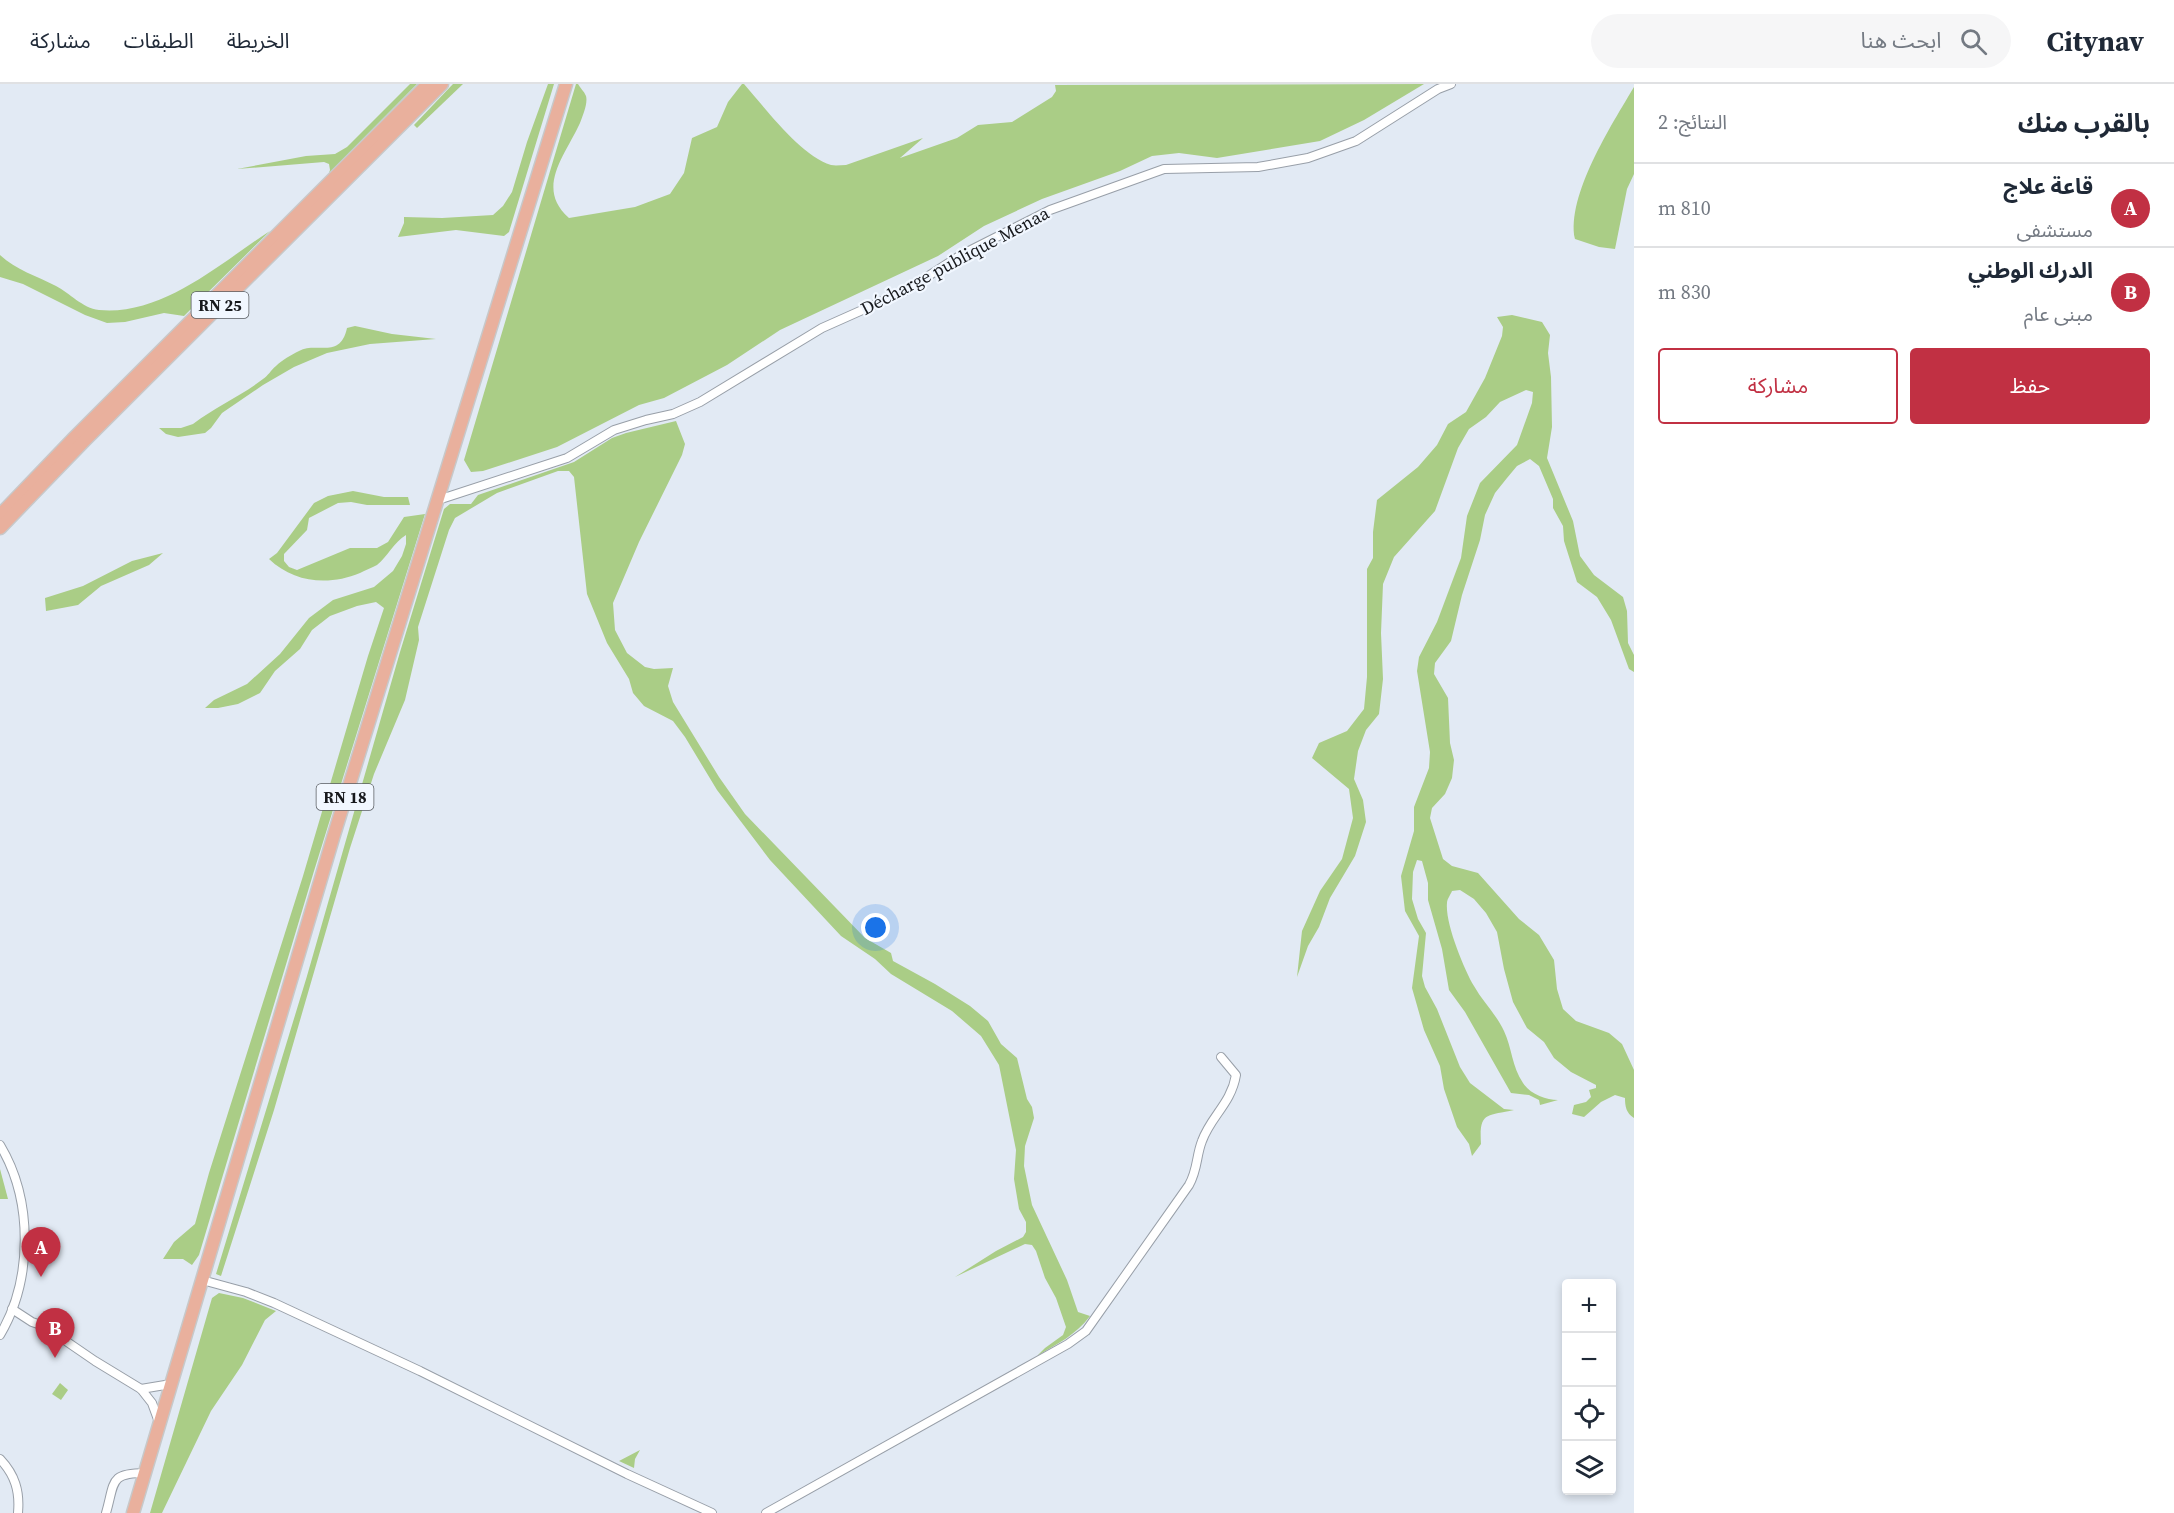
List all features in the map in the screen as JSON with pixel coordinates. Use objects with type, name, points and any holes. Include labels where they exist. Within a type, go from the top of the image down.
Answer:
[{"type":"main road","name":"RN 25","points":[[0,515],[428,84]]},
{"type":"main road","name":"RN 25","points":[[0,528],[84,441],[442,84]]},
{"type":"main road","name":"RN 18","points":[[133,1513],[329,849],[566,84]]},
{"type":"street","name":"Décharge publique Menaa","points":[[438,500],[567,458],[614,430],[673,414],[700,402],[822,328],[905,291],[961,255],[1050,210],[1164,169],[1258,167],[1308,158],[1356,141],[1419,100],[1451,84]]},
{"type":"street","points":[[766,1513],[1068,1344],[1086,1331],[1196,1173],[1202,1140],[1233,1091],[1236,1075],[1221,1057]]},
{"type":"street","points":[[0,1145],[14,1176],[23,1216],[24,1250],[22,1275],[12,1309],[0,1335]]},
{"type":"street","points":[[202,1280],[246,1292],[274,1303],[420,1371],[617,1469],[712,1513]]},
{"type":"street","points":[[12,1309],[32,1322],[45,1326],[95,1361],[141,1389],[152,1403],[159,1422]]},
{"type":"street","points":[[141,1389],[171,1384]]},
{"type":"street","points":[[0,1460],[9,1469],[18,1490],[18,1513]]},
{"type":"street","points":[[106,1513],[115,1481],[120,1475],[145,1473]]},
{"type":"green space","points":[[410,84],[417,84],[329,173],[329,164],[324,162],[237,169],[306,156],[335,154],[347,147]]},
{"type":"green space","points":[[453,84],[463,84],[417,128],[414,125]]},
{"type":"green space","points":[[548,84],[554,84],[509,232],[504,236],[456,230],[398,237],[404,217],[442,218],[493,215],[503,206],[512,192]]},
{"type":"green space","points":[[576,84],[586,96],[586,106],[556,172],[554,183],[554,195],[559,207],[569,218],[635,207],[670,194],[684,173],[692,138],[717,127],[728,102],[742,84],[808,152],[831,165],[846,165],[923,138],[900,158],[957,138],[978,125],[1012,122],[1052,97],[1056,91],[1055,85],[1424,84],[1364,120],[1320,141],[1217,158],[1179,153],[1152,156],[1120,171],[1042,199],[984,226],[938,256],[780,330],[727,365],[664,398],[639,405],[557,447],[483,471],[471,472],[464,460]]},
{"type":"green space","points":[[1634,87],[1634,174],[1627,189],[1615,249],[1599,247],[1575,239],[1574,222],[1577,202],[1603,140]]},
{"type":"green space","points":[[270,231],[184,316],[164,313],[125,322],[107,323],[85,315],[23,284],[0,277],[0,255],[13,265],[56,286],[93,309],[123,310],[146,305],[190,285]]},
{"type":"green space","points":[[1512,315],[1542,322],[1550,335],[1548,353],[1552,427],[1547,458],[1573,521],[1580,556],[1594,575],[1623,597],[1627,611],[1628,643],[1634,655],[1634,672],[1629,669],[1611,620],[1597,597],[1577,582],[1564,541],[1563,526],[1553,508],[1553,499],[1539,466],[1530,459],[1517,466],[1495,493],[1485,515],[1451,641],[1435,663],[1434,674],[1448,698],[1450,743],[1454,760],[1452,778],[1445,794],[1432,808],[1430,818],[1443,859],[1452,866],[1478,873],[1519,919],[1539,935],[1554,960],[1557,989],[1563,1009],[1576,1021],[1609,1033],[1622,1044],[1634,1070],[1634,1118],[1626,1109],[1625,1098],[1615,1095],[1601,1102],[1584,1117],[1572,1114],[1574,1105],[1586,1102],[1591,1097],[1589,1090],[1596,1088],[1596,1085],[1571,1072],[1554,1058],[1544,1042],[1527,1028],[1513,1002],[1497,932],[1486,913],[1474,899],[1460,890],[1452,891],[1447,901],[1447,912],[1456,946],[1474,986],[1504,1031],[1519,1077],[1534,1093],[1543,1098],[1558,1100],[1540,1105],[1539,1100],[1529,1095],[1511,1093],[1465,1012],[1449,990],[1442,949],[1428,900],[1428,883],[1422,861],[1417,860],[1413,872],[1412,899],[1418,919],[1426,933],[1422,976],[1425,987],[1437,1009],[1460,1067],[1470,1083],[1504,1109],[1514,1110],[1486,1117],[1481,1126],[1481,1144],[1472,1156],[1469,1144],[1457,1127],[1444,1089],[1440,1066],[1424,1030],[1412,988],[1419,936],[1405,911],[1401,876],[1414,831],[1414,807],[1429,768],[1430,752],[1417,671],[1419,657],[1437,622],[1461,558],[1467,516],[1480,483],[1517,445],[1532,403],[1533,392],[1526,390],[1500,402],[1486,417],[1469,429],[1458,448],[1435,511],[1394,557],[1383,584],[1381,633],[1383,679],[1379,714],[1366,730],[1358,751],[1354,779],[1363,800],[1366,822],[1355,856],[1330,898],[1297,977],[1302,931],[1320,891],[1342,859],[1353,818],[1349,789],[1312,758],[1319,743],[1347,731],[1364,709],[1367,677],[1367,569],[1373,558],[1377,500],[1418,467],[1437,445],[1448,424],[1466,412],[1485,378],[1502,336],[1503,327],[1497,317]]},
{"type":"green space","points":[[355,326],[392,334],[436,339],[370,344],[327,353],[294,367],[263,385],[222,413],[205,433],[178,437],[166,434],[159,428],[181,428],[193,424],[265,378],[287,358],[306,348],[333,347],[344,338],[347,328]]},
{"type":"green space","points":[[676,421],[685,444],[682,455],[639,542],[613,603],[615,630],[627,653],[645,667],[673,668],[668,686],[673,702],[719,777],[745,814],[865,938],[891,953],[893,961],[970,1006],[988,1021],[1001,1044],[1017,1058],[1034,1118],[1025,1146],[1024,1166],[1032,1205],[1067,1280],[1078,1312],[1090,1316],[1072,1334],[1037,1356],[1063,1335],[1066,1327],[1056,1298],[1032,1245],[1025,1244],[955,1277],[1023,1237],[1026,1232],[1026,1222],[1019,1209],[1014,1179],[1016,1150],[999,1065],[981,1036],[952,1011],[891,974],[875,959],[841,936],[770,860],[717,790],[673,721],[644,706],[633,693],[629,679],[607,643],[587,594],[574,477],[569,471],[558,471],[497,493],[455,518],[449,530],[418,627],[419,640],[405,700],[374,774],[350,848],[274,1110],[221,1276],[216,1274],[307,976],[400,652],[444,509],[450,504],[471,504],[478,495],[574,462],[612,438]]},
{"type":"green space","points":[[353,491],[384,497],[408,497],[410,505],[338,503],[309,518],[307,530],[284,554],[284,561],[289,567],[297,570],[350,548],[377,548],[388,542],[404,517],[425,514],[314,871],[199,1255],[192,1265],[183,1259],[163,1259],[174,1242],[195,1224],[384,608],[376,602],[330,616],[312,630],[300,649],[275,671],[260,693],[238,704],[205,708],[214,700],[247,684],[280,654],[309,618],[333,600],[374,587],[393,571],[402,556],[406,535],[377,565],[336,580],[312,580],[301,577],[289,573],[269,559],[277,553],[314,503],[328,496]]},
{"type":"green space","points":[[163,553],[149,565],[101,586],[78,605],[46,611],[45,598],[83,586],[132,561]]},
{"type":"green space","points":[[0,1169],[8,1199],[0,1199]]},
{"type":"green space","points":[[219,1293],[243,1298],[276,1311],[265,1320],[242,1365],[211,1411],[162,1513],[150,1513],[212,1298]]},
{"type":"green space","points":[[60,1383],[68,1390],[61,1400],[52,1394]]},
{"type":"green space","points":[[640,1450],[635,1459],[634,1468],[619,1461]]},
{"type":"place","name":"قاعة علاج","points":[[41,1277]]},
{"type":"place","name":"الدرك الوطني","points":[[55,1358]]}]
